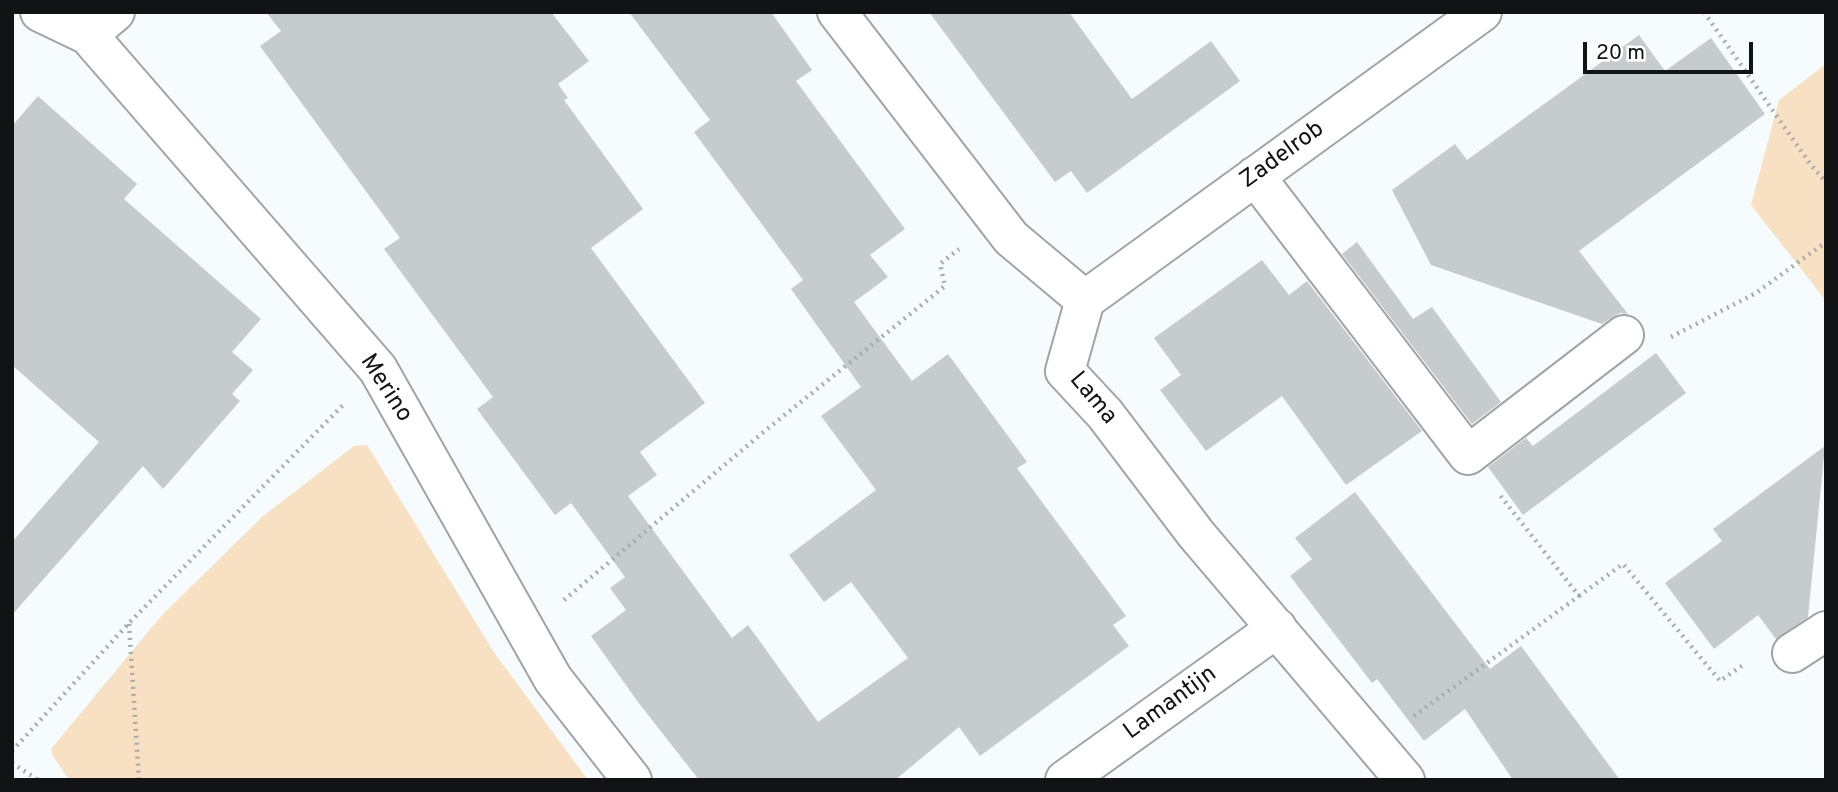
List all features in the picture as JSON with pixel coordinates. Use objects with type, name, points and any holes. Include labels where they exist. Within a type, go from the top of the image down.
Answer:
[{"type":"street","points":[[40,12],[101,23]]},
{"type":"street","points":[[837,12],[1011,238],[1084,300]]},
{"type":"street","name":"Zadelrob","points":[[1084,300],[1482,12]]},
{"type":"street","name":"Merino","points":[[101,23],[378,369],[553,679],[632,780]]},
{"type":"street","points":[[1255,176],[1468,455],[1624,335]]},
{"type":"street","name":"Lama","points":[[1084,300],[1065,371],[1105,414],[1196,534],[1405,780]]},
{"type":"street","name":"Lamantijn","points":[[1065,780],[1277,628]]},
{"type":"street","points":[[1792,653],[1826,631]]},
{"type":"path","points":[[1704,12],[1811,166],[1826,182]]},
{"type":"path","points":[[526,632],[766,430],[946,286],[940,264],[996,220]]},
{"type":"path","points":[[1624,335],[1659,344],[1756,293],[1826,242]]},
{"type":"path","points":[[12,751],[128,623],[378,369]]},
{"type":"path","points":[[1468,455],[1579,596]]},
{"type":"path","points":[[1375,744],[1623,564],[1720,681],[1761,652],[1792,653]]},
{"type":"path","points":[[128,623],[139,780]]},
{"type":"path","points":[[12,763],[38,780]]},
{"type":"shaded area","points":[[1826,64],[1826,301],[1751,205],[1779,100]]},
{"type":"shaded area","points":[[367,445],[493,651],[588,780],[69,780],[51,749],[162,615],[262,517],[354,446]]},
{"type":"building","points":[[266,12],[551,12],[589,61],[558,84],[568,98],[564,100],[643,209],[591,248],[705,403],[640,452],[657,475],[628,496],[732,638],[748,625],[818,722],[908,658],[851,582],[824,602],[789,555],[876,490],[821,416],[861,387],[791,289],[803,280],[694,132],[710,120],[629,12],[771,12],[812,70],[796,81],[905,229],[870,255],[888,277],[854,302],[912,381],[948,354],[1027,462],[1017,468],[1126,616],[1113,625],[1129,646],[980,756],[959,727],[895,780],[699,780],[591,636],[626,610],[610,588],[625,577],[571,503],[555,515],[477,409],[493,397],[384,249],[400,238],[260,46],[281,31]]},
{"type":"building","points":[[929,12],[1069,12],[1132,99],[1211,41],[1240,81],[1087,193],[1071,171],[1055,182]]},
{"type":"building","points":[[1639,35],[1665,71],[1711,38],[1765,114],[1579,251],[1628,314],[1620,313],[1602,324],[1431,265],[1392,190],[1455,144],[1467,160]]},
{"type":"building","points":[[38,96],[137,184],[124,199],[261,319],[232,352],[253,370],[232,394],[240,401],[163,489],[143,466],[12,615],[12,542],[99,442],[12,365],[12,126]]},
{"type":"building","points":[[1357,242],[1413,319],[1432,307],[1501,402],[1472,424],[1342,254]]},
{"type":"building","points":[[1262,260],[1289,295],[1307,281],[1422,431],[1346,485],[1282,396],[1206,451],[1160,390],[1181,375],[1154,338]]},
{"type":"building","points":[[1656,353],[1686,393],[1523,515],[1488,467],[1526,438],[1533,446]]},
{"type":"building","points":[[1825,446],[1808,617],[1776,639],[1758,615],[1714,649],[1665,583],[1722,541],[1713,529]]},
{"type":"building","points":[[1355,492],[1490,669],[1521,646],[1620,780],[1513,780],[1465,709],[1424,741],[1377,679],[1372,683],[1290,576],[1312,559],[1295,538]]}]
